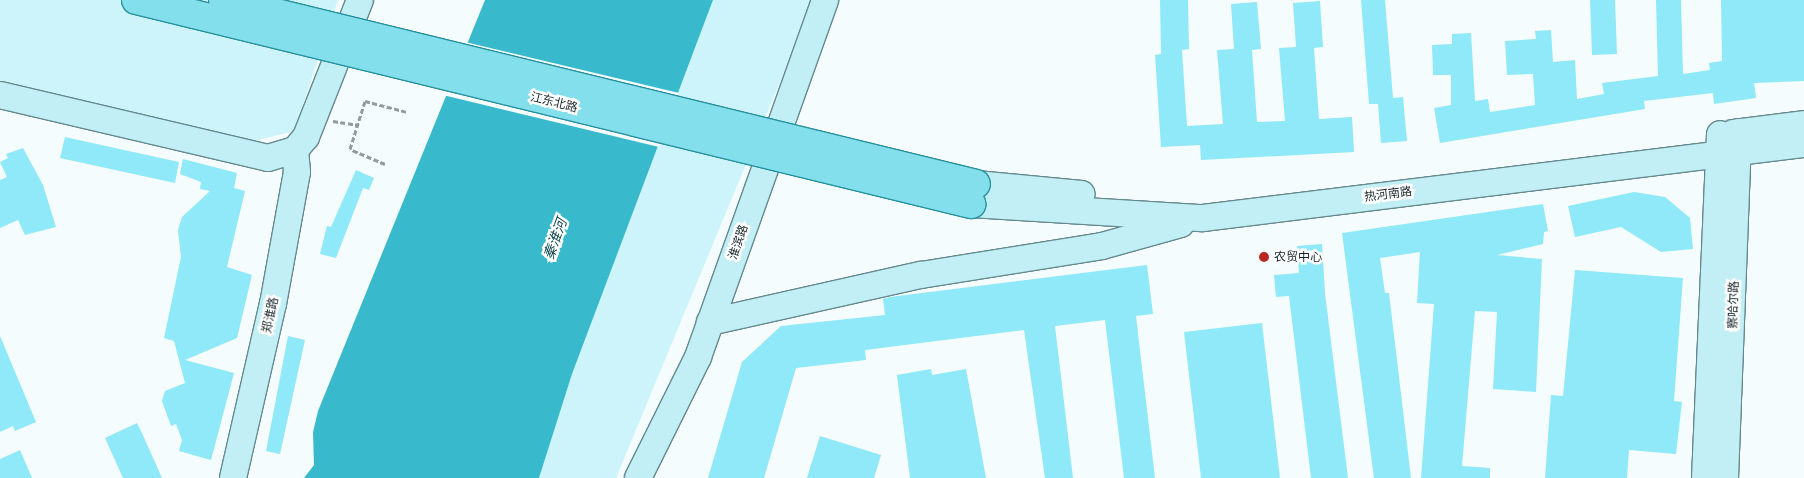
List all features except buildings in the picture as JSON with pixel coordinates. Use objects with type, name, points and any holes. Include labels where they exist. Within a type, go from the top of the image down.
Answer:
[{"type":"main road","name":"江东北路","points":[[136,0],[974,194]]},
{"type":"main road","name":"江东北路","points":[[222,0],[974,194]]},
{"type":"main road","points":[[0,95],[235,154],[268,158],[295,150],[316,119],[360,0]]},
{"type":"main road","name":"淮滨路","points":[[638,478],[698,357],[825,0]]},
{"type":"main road","name":"热河南路","points":[[974,194],[1204,218],[1729,142],[1804,124]]},
{"type":"main road","name":"热河南路","points":[[974,194],[1202,205],[1729,142],[1804,144]]},
{"type":"main road","name":"察哈尔路","points":[[1705,478],[1729,142]]},
{"type":"main road","name":"察哈尔路","points":[[1725,478],[1729,142]]},
{"type":"main road","name":"郑淮路","points":[[233,478],[273,304],[297,172],[295,150]]},
{"type":"main road","points":[[710,322],[921,275],[1102,246],[1204,218]]},
{"type":"path","points":[[385,164],[350,149],[365,101],[407,112]]},
{"type":"path","points":[[316,119],[357,125]]},
{"type":"shaded area","points":[[0,0],[338,0],[294,131],[254,141],[0,82]]},
{"type":"shaded area","points":[[713,0],[814,0],[616,478],[539,478],[572,374]]},
{"type":"water","name":"秦淮河","points":[[485,0],[713,0],[572,374],[539,478],[304,478],[314,465],[313,432],[318,411]]},
{"type":"pier","points":[[465,42],[679,93],[659,147],[443,95]]},
{"type":"place","name":"农贸中心","points":[[1264,257]]}]
